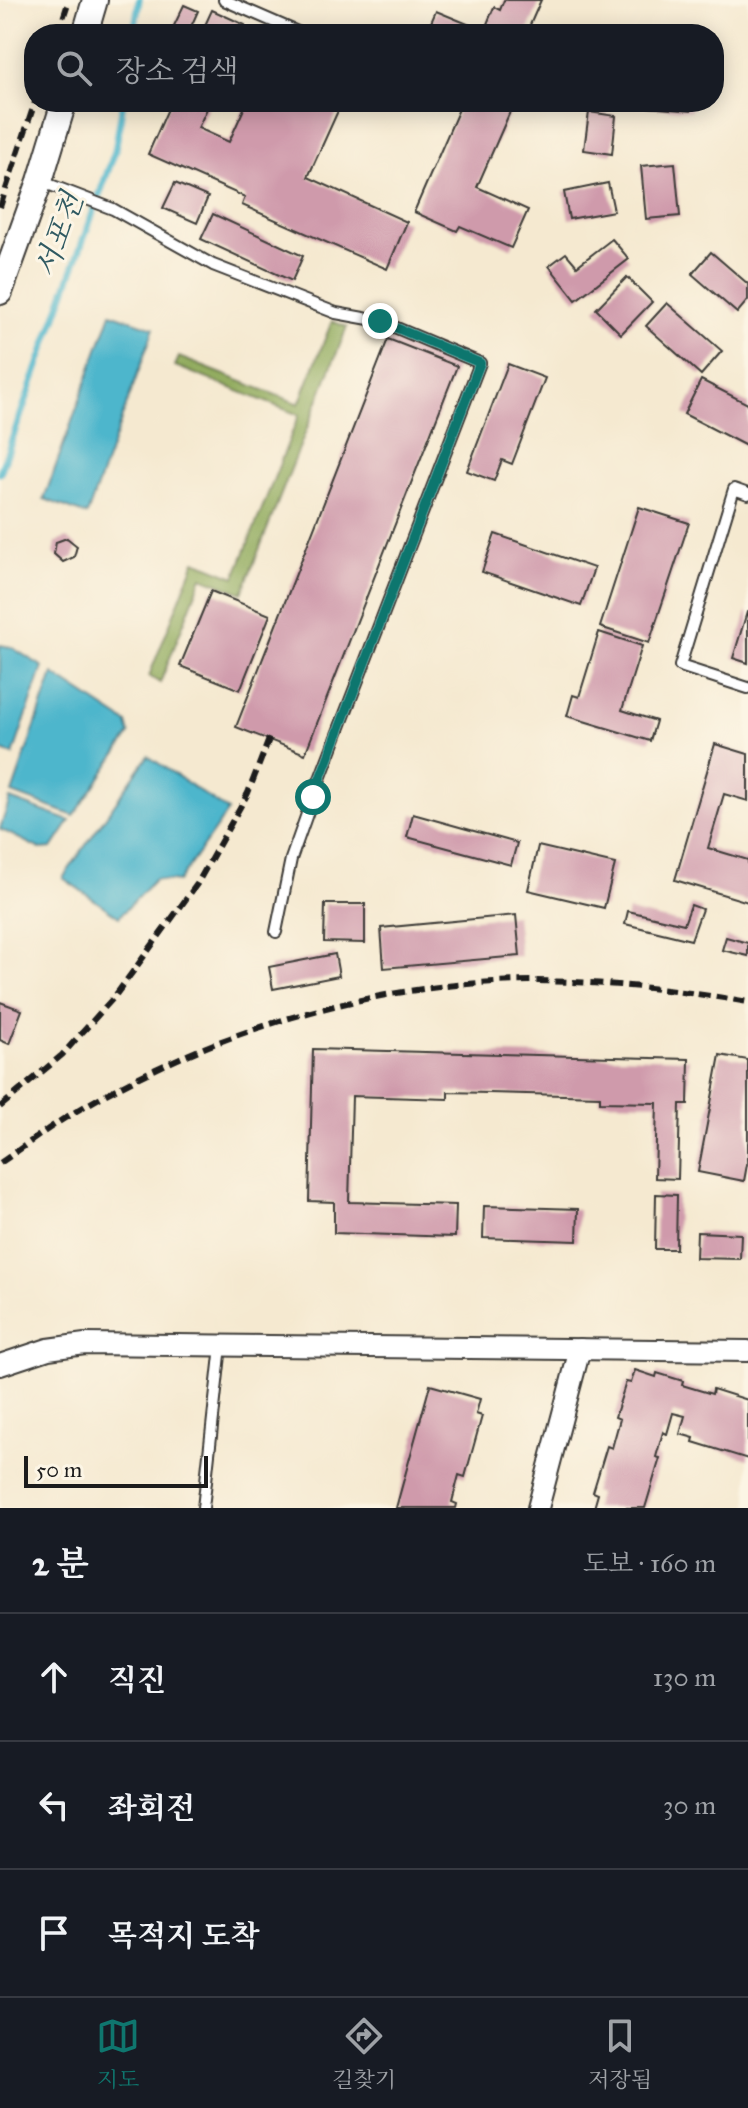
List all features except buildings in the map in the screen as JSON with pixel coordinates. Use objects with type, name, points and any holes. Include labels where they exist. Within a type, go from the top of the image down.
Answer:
[{"type":"street","points":[[88,24],[95,0]]},
{"type":"street","points":[[0,292],[61,112]]},
{"type":"street","points":[[0,1365],[48,1349],[85,1344],[748,1351]]},
{"type":"street","points":[[538,1508],[580,1349]]},
{"type":"lane","points":[[224,0],[279,24]]},
{"type":"lane","points":[[40,181],[113,209],[213,265],[336,313],[380,321],[480,363],[313,797],[291,859],[276,932]]},
{"type":"lane","points":[[748,494],[734,489],[680,666],[748,688]]},
{"type":"lane","points":[[203,1508],[221,1346]]},
{"type":"green space","points":[[332,321],[347,327],[242,593],[202,577],[160,683],[149,676],[195,561],[235,577],[299,415],[175,366],[179,357],[299,404]]},
{"type":"water","points":[[111,313],[154,328],[87,515],[44,499]]},
{"type":"water","points":[[0,645],[11,647],[43,667],[13,755],[0,750]]},
{"type":"water","points":[[53,674],[127,723],[130,734],[74,816],[12,793]]},
{"type":"water","points":[[148,756],[228,811],[178,882],[155,879],[119,917],[63,878]]},
{"type":"water","points":[[10,799],[70,821],[52,848],[40,849],[0,829]]},
{"type":"waterway","name":"서포천","points":[[135,24],[139,0]]},
{"type":"waterway","name":"서포천","points":[[0,473],[115,151],[121,112]]},
{"type":"railway","points":[[61,24],[69,0]]},
{"type":"railway","points":[[0,207],[32,112]]},
{"type":"railway","points":[[0,1107],[62,1055],[115,996],[197,884],[248,793],[271,734]]},
{"type":"railway","points":[[0,1163],[75,1112],[173,1061],[277,1022],[385,995],[494,982],[558,981],[654,988],[748,1002]]},
{"type":"route","points":[[313,797],[480,363],[380,321]]}]
